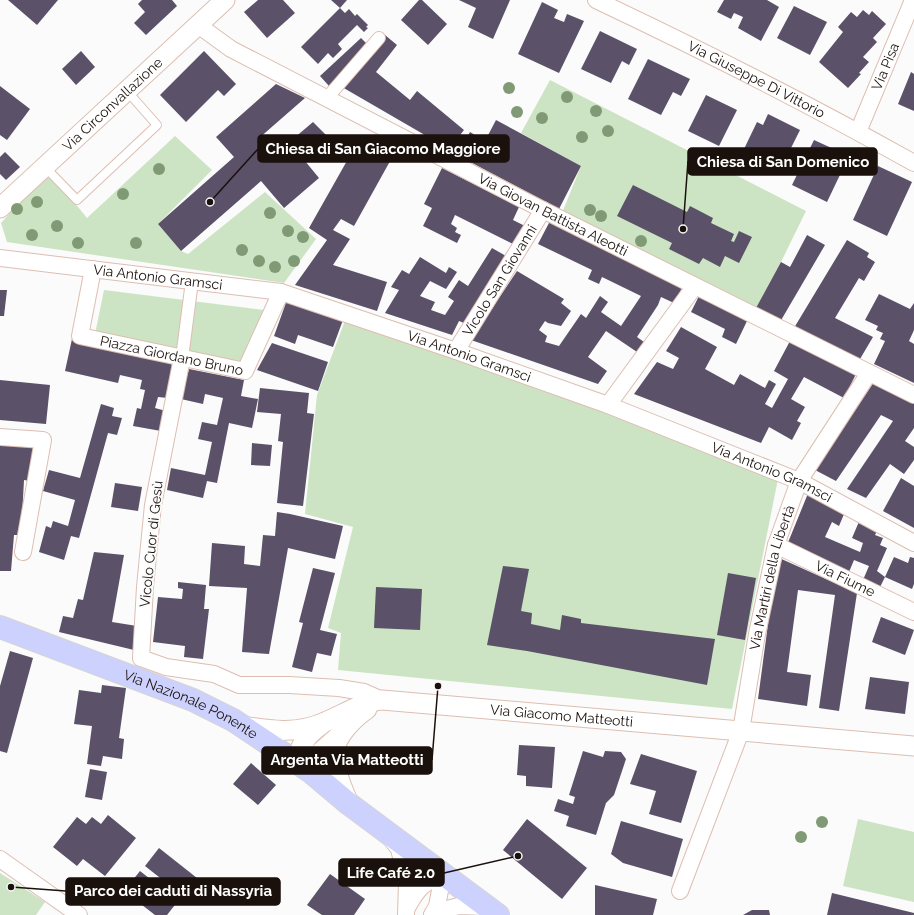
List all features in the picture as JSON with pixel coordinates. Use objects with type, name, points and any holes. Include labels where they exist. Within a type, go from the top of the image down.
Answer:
[{"type":"main road","name":"Via Nazionale Ponente","points":[[0,627],[193,700],[241,725],[311,772],[350,804],[493,911]]},
{"type":"street","name":"Via Circonvallazione","points":[[0,208],[226,0]]},
{"type":"street","name":"Via Giuseppe Di Vittorio","points":[[596,0],[654,27],[858,132],[914,163]]},
{"type":"street","name":"Via Pisa","points":[[858,132],[913,0]]},
{"type":"street","name":"Via Giovan Battista Aleotti","points":[[198,26],[231,49],[543,210],[914,395]]},
{"type":"street","points":[[327,98],[379,38]]},
{"type":"street","name":"Vicolo San Giovanni","points":[[456,351],[543,210]]},
{"type":"street","name":"Via Antonio Gramsci","points":[[0,258],[281,292],[456,351],[608,405],[799,481],[914,542]]},
{"type":"street","name":"Piazza Giordano Bruno","points":[[93,269],[80,336],[245,372],[281,292]]},
{"type":"street","points":[[182,358],[192,281]]},
{"type":"street","points":[[608,405],[695,286]]},
{"type":"street","name":"Vicolo Cuor di Gesù","points":[[166,667],[141,658],[145,587],[153,505],[182,358]]},
{"type":"street","name":"Via Martiri della Libertà","points":[[741,731],[757,634],[776,545],[799,481],[869,373]]},
{"type":"street","points":[[0,438],[43,440],[23,552]]},
{"type":"street","name":"Via Fiume","points":[[776,545],[914,612]]},
{"type":"street","name":"Via Giacomo Matteotti","points":[[166,667],[214,674],[239,685],[289,685],[339,688],[364,692],[382,700]]},
{"type":"street","points":[[296,762],[315,757],[342,734],[361,713],[382,700]]},
{"type":"street","name":"Via Giacomo Matteotti","points":[[296,762],[297,754],[302,742],[310,732],[324,723],[370,701],[382,700],[914,746]]},
{"type":"street","name":"Via Giacomo Matteotti","points":[[241,725],[267,730],[285,731],[302,729],[324,723]]},
{"type":"street","points":[[680,891],[741,731]]},
{"type":"street","points":[[342,734],[334,755],[337,773],[350,804]]},
{"type":"street","points":[[387,832],[398,849],[403,864],[407,882],[406,911]]},
{"type":"street","points":[[0,859],[79,915]]},
{"type":"street","points":[[406,911],[418,890],[428,881],[443,875]]},
{"type":"street","points":[[432,915],[438,906],[443,875]]},
{"type":"street","points":[[432,915],[459,906],[493,911]]},
{"type":"lane","points":[[45,167],[77,200],[157,125],[127,91]]},
{"type":"green space","points":[[550,80],[806,211],[756,308],[560,218],[581,166],[521,133]]},
{"type":"green space","points":[[175,136],[212,170],[158,224],[181,251],[188,254],[265,192],[316,239],[284,283],[7,242],[1,223],[48,170],[87,218]]},
{"type":"green space","points":[[104,290],[264,310],[240,364],[95,334]]},
{"type":"green space","points":[[346,318],[604,411],[778,479],[732,709],[338,670],[341,633],[328,628],[353,527],[305,514],[317,395]]},
{"type":"green space","points":[[858,819],[914,832],[914,902],[843,886]]},
{"type":"green space","points":[[0,873],[45,902],[36,915],[0,915]]},
{"type":"building","points":[[8,0],[58,0],[37,25]]},
{"type":"building","points":[[142,0],[172,0],[177,6],[146,35],[134,23],[145,12],[138,4]]},
{"type":"building","points":[[258,0],[283,0],[295,13],[267,38],[244,12]]},
{"type":"building","points":[[331,0],[347,0],[340,8]]},
{"type":"building","points":[[419,0],[422,0],[447,24],[428,45],[401,20]]},
{"type":"building","points":[[459,0],[510,0],[493,39],[468,27],[476,8]]},
{"type":"building","points":[[724,0],[767,0],[779,7],[761,41],[738,28],[743,17],[734,13],[731,19],[717,12]]},
{"type":"building","points":[[542,2],[558,10],[554,18],[564,22],[567,14],[584,21],[559,73],[518,54]]},
{"type":"building","points":[[794,6],[827,22],[810,55],[777,38]]},
{"type":"building","points":[[340,8],[345,13],[349,9],[355,16],[357,14],[368,25],[366,27],[368,28],[364,32],[357,25],[338,44],[342,49],[333,58],[328,53],[318,64],[301,47]]},
{"type":"building","points":[[863,10],[869,15],[872,11],[886,24],[873,38],[877,42],[863,57],[869,62],[859,73],[861,74],[848,88],[819,62],[843,32],[838,27],[851,12],[857,17]]},
{"type":"building","points":[[600,31],[637,49],[629,65],[622,61],[611,83],[581,69]]},
{"type":"building","points":[[385,35],[397,45],[376,72],[410,100],[417,91],[464,130],[449,149],[342,87]]},
{"type":"building","points":[[361,38],[371,48],[329,86],[320,76]]},
{"type":"building","points":[[81,51],[95,67],[76,85],[62,69]]},
{"type":"building","points":[[204,51],[236,84],[224,96],[218,90],[186,122],[160,95]]},
{"type":"building","points":[[648,59],[690,79],[681,96],[673,92],[661,115],[628,99]]},
{"type":"building","points":[[911,72],[914,74],[914,111],[898,104]]},
{"type":"building","points":[[276,84],[305,98],[258,139],[273,156],[313,122],[330,139],[305,161],[319,178],[284,208],[261,181],[181,251],[158,224],[234,157],[216,137]]},
{"type":"building","points":[[0,86],[30,109],[7,140],[0,135]]},
{"type":"building","points":[[706,95],[737,110],[719,146],[688,131]]},
{"type":"building","points":[[768,114],[800,130],[781,168],[766,161],[769,155],[757,149],[754,154],[744,149],[757,122],[763,125]]},
{"type":"building","points":[[496,120],[581,166],[559,209],[457,155],[470,132],[485,141]]},
{"type":"building","points":[[361,136],[394,154],[354,226],[341,219],[333,230],[350,239],[333,265],[387,282],[377,311],[295,285],[327,240],[309,228]]},
{"type":"building","points":[[814,140],[849,156],[827,202],[792,185]]},
{"type":"building","points":[[5,152],[20,167],[6,180],[0,174],[0,157]]},
{"type":"building","points":[[878,166],[912,182],[887,236],[853,220]]},
{"type":"building","points":[[442,168],[519,207],[513,220],[527,227],[517,246],[455,215],[451,224],[457,228],[455,232],[461,235],[457,243],[423,226],[432,208],[424,204]]},
{"type":"building","points":[[633,185],[687,212],[690,206],[713,218],[711,223],[734,234],[731,241],[734,242],[739,231],[752,237],[739,263],[725,256],[720,267],[703,258],[699,264],[669,249],[672,243],[617,216]]},
{"type":"building","points":[[550,221],[683,286],[674,303],[661,297],[658,305],[637,337],[644,342],[637,352],[606,331],[588,357],[607,371],[598,384],[471,340],[517,271],[564,299],[561,303],[571,311],[561,326],[545,321],[539,330],[547,336],[545,342],[559,346],[581,314],[586,318],[600,296],[608,302],[601,312],[621,326],[641,296],[602,277],[599,284],[588,279],[592,270],[538,244]]},
{"type":"building","points":[[807,235],[825,245],[780,322],[756,308],[781,262],[790,267]]},
{"type":"building","points":[[847,240],[869,253],[867,257],[875,262],[864,281],[859,278],[835,318],[873,337],[860,359],[794,328]]},
{"type":"building","points":[[492,248],[506,256],[464,323],[459,321],[452,335],[385,313],[399,290],[391,287],[402,270],[409,274],[420,257],[446,273],[449,267],[457,272],[446,289],[430,281],[420,296],[435,302],[431,310],[445,315],[454,301],[448,297],[459,280],[468,286]]},
{"type":"building","points":[[0,290],[7,290],[4,316],[0,316]]},
{"type":"building","points":[[879,294],[910,309],[914,303],[914,330],[909,341],[914,344],[914,383],[874,364],[885,341],[880,339],[883,333],[876,330],[878,326],[865,320]]},
{"type":"building","points":[[699,296],[747,321],[736,344],[722,337],[725,329],[691,312]]},
{"type":"building","points":[[287,300],[343,320],[333,347],[298,335],[295,344],[274,336]]},
{"type":"building","points":[[681,327],[717,347],[705,369],[734,385],[740,374],[765,388],[769,380],[776,384],[765,404],[772,408],[788,379],[774,371],[790,341],[856,374],[844,398],[804,377],[791,399],[805,407],[797,421],[801,423],[792,440],[769,427],[761,443],[634,394],[657,362],[673,369],[679,358],[666,351]]},
{"type":"building","points":[[72,339],[175,361],[168,398],[158,397],[155,408],[166,411],[161,431],[133,426],[137,408],[141,409],[145,390],[140,389],[142,380],[120,375],[118,383],[65,371]]},
{"type":"building","points":[[272,343],[328,362],[318,391],[257,370]]},
{"type":"building","points":[[189,369],[244,380],[241,396],[258,399],[252,428],[229,423],[217,483],[207,481],[203,498],[167,490],[171,468],[205,475],[212,442],[198,439],[202,422],[217,425],[223,398],[205,394],[203,404],[181,399]]},
{"type":"building","points":[[0,380],[50,385],[46,424],[0,420]]},
{"type":"building","points":[[874,382],[914,402],[914,428],[905,441],[914,447],[914,460],[904,474],[890,464],[866,498],[847,489],[893,421],[881,415],[836,481],[815,470]]},
{"type":"building","points":[[260,388],[309,393],[307,413],[314,414],[303,506],[277,503],[283,442],[278,441],[281,414],[257,412]]},
{"type":"building","points":[[101,404],[114,408],[112,416],[122,418],[117,435],[108,433],[79,538],[71,536],[64,560],[39,552],[46,526],[51,528],[53,521],[68,526],[75,500],[43,491],[49,470],[80,478]]},
{"type":"building","points":[[252,443],[272,445],[270,466],[251,465]]},
{"type":"building","points":[[0,444],[33,446],[30,481],[24,480],[21,535],[14,535],[11,571],[0,571]]},
{"type":"building","points":[[901,478],[914,486],[914,528],[883,511]]},
{"type":"building","points":[[115,483],[142,487],[138,511],[111,507]]},
{"type":"building","points":[[809,491],[847,507],[839,526],[832,522],[825,537],[860,552],[863,543],[852,538],[861,517],[879,527],[875,535],[883,538],[880,545],[887,548],[877,571],[885,577],[879,589],[863,580],[869,566],[854,560],[849,572],[787,545]]},
{"type":"building","points":[[277,512],[343,526],[335,559],[288,548],[269,654],[242,652],[247,588],[209,586],[212,543],[245,546],[244,564],[260,566],[263,535],[275,536]]},
{"type":"building","points":[[94,552],[124,555],[112,622],[137,626],[134,650],[59,632],[63,616],[73,618],[78,599],[83,600]]},
{"type":"building","points":[[777,557],[857,593],[839,711],[819,708],[835,595],[798,590],[787,672],[811,675],[807,706],[758,699]]},
{"type":"building","points":[[894,557],[908,563],[910,557],[914,558],[914,584],[912,589],[885,577]]},
{"type":"building","points":[[503,566],[529,569],[521,611],[532,613],[531,624],[560,630],[562,615],[581,619],[581,623],[715,639],[707,685],[527,651],[487,645]]},
{"type":"building","points":[[313,568],[335,573],[320,630],[337,634],[331,656],[317,653],[312,672],[292,667],[303,623],[299,622]]},
{"type":"building","points":[[728,573],[756,578],[745,640],[717,635]]},
{"type":"building","points":[[178,582],[206,585],[204,609],[209,609],[203,659],[184,657],[185,646],[153,642],[158,597],[182,599],[183,589],[178,588]]},
{"type":"building","points":[[376,587],[422,589],[420,630],[374,628]]},
{"type":"building","points":[[881,617],[914,630],[905,655],[872,642]]},
{"type":"building","points":[[10,651],[33,658],[7,753],[0,751],[0,686]]},
{"type":"building","points":[[870,677],[909,682],[905,714],[865,709]]},
{"type":"building","points":[[102,685],[126,688],[119,738],[124,739],[122,759],[103,756],[101,766],[87,764],[92,726],[74,724],[79,690],[101,693]]},
{"type":"building","points":[[519,745],[555,747],[552,788],[526,786],[526,776],[517,775]]},
{"type":"building","points":[[583,751],[603,757],[605,751],[621,752],[626,759],[614,795],[606,803],[596,835],[566,826],[569,816],[554,811],[558,799],[573,804],[575,797],[569,795]]},
{"type":"building","points":[[641,754],[697,771],[681,823],[649,814],[656,791],[630,784]]},
{"type":"building","points":[[251,763],[276,785],[258,805],[233,784]]},
{"type":"building","points":[[90,769],[107,772],[102,800],[85,797]]},
{"type":"building","points":[[108,815],[136,838],[105,876],[83,859],[77,866],[53,847],[77,817],[86,824],[92,817],[101,824]]},
{"type":"building","points":[[527,819],[587,868],[562,899],[503,850]]},
{"type":"building","points":[[621,821],[683,839],[672,877],[623,863],[611,854]]},
{"type":"building","points":[[159,848],[197,878],[183,896],[145,866]]},
{"type":"building","points":[[140,871],[178,901],[167,915],[155,915],[124,891]]},
{"type":"building","points":[[330,874],[365,899],[354,915],[322,915],[307,905]]},
{"type":"building","points":[[595,885],[657,899],[653,915],[595,915]]},
{"type":"building","points":[[832,893],[914,913],[914,915],[827,915]]},
{"type":"building","points":[[752,910],[769,910],[770,915],[743,915]]},
{"type":"place","name":"Chiesa di San Giacomo Maggiore","points":[[210,202]]},
{"type":"place","name":"Chiesa di San Domenico","points":[[683,229]]},
{"type":"place","name":"Argenta Via Matteotti","points":[[438,686]]},
{"type":"place","name":"Life Café 2.0","points":[[518,856]]},
{"type":"place","name":"Parco dei caduti di Nassyria","points":[[11,887]]}]
